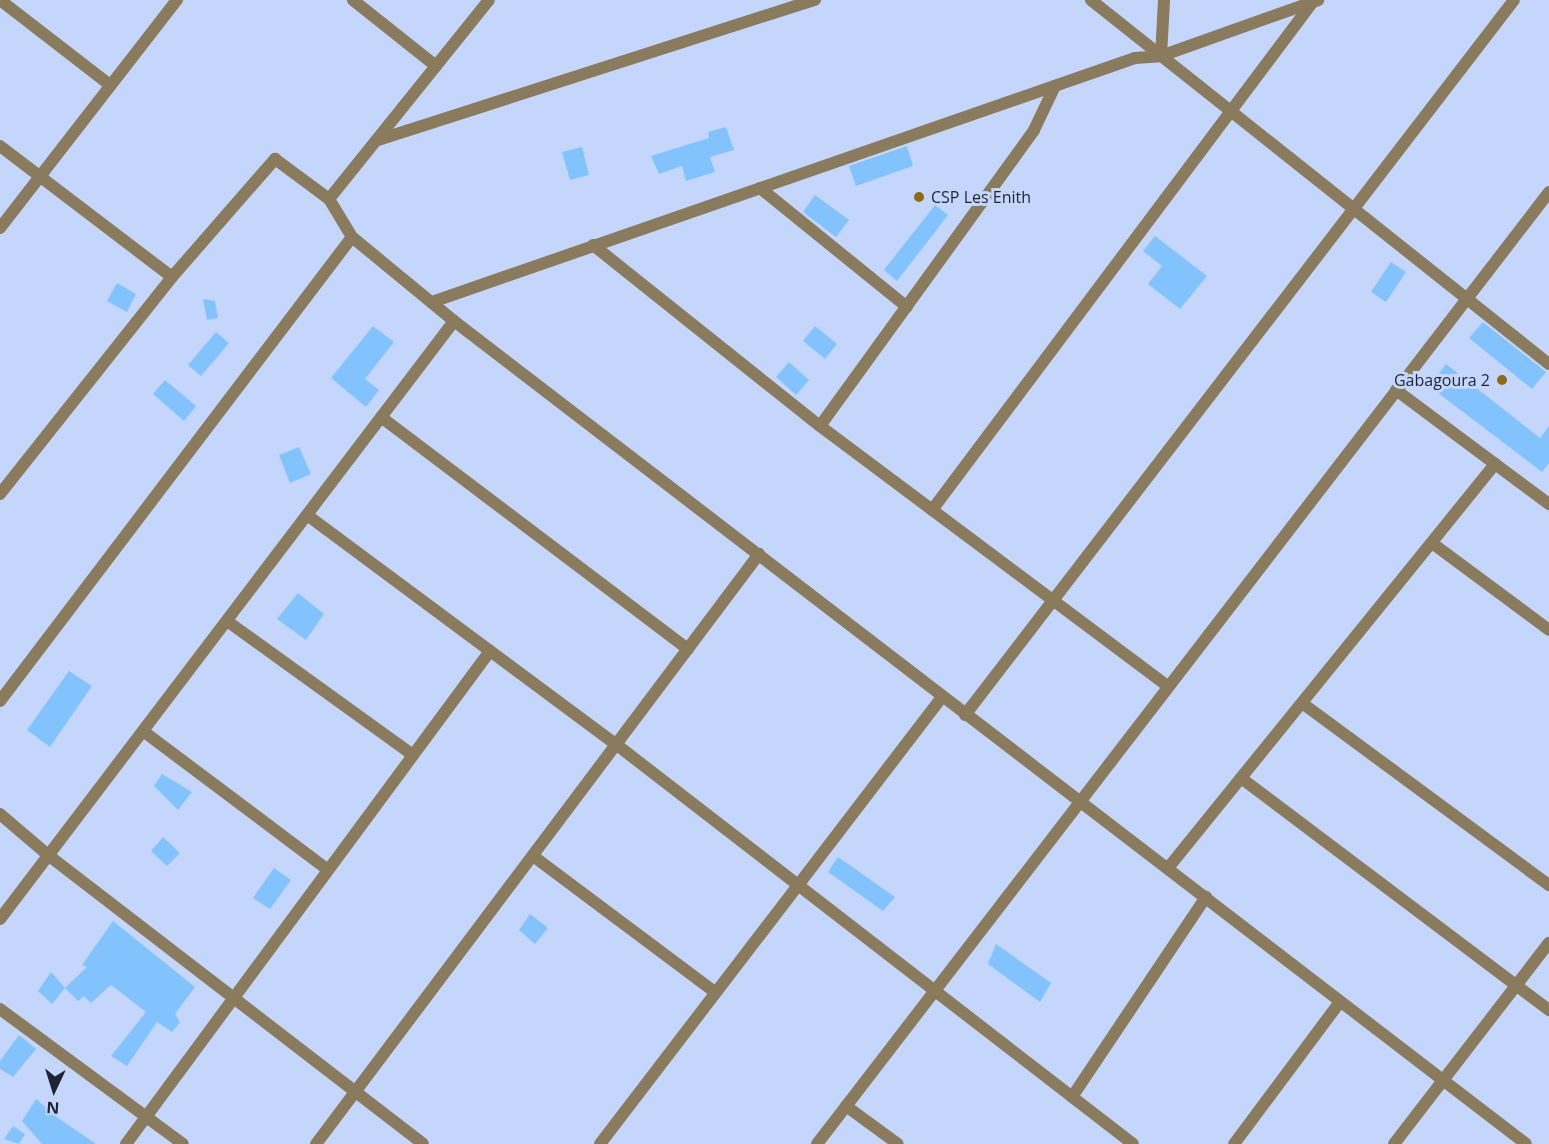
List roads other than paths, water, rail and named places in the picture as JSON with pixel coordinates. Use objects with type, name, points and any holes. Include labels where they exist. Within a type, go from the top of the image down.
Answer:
[{"type":"street","points":[[0,0],[110,85]]},
{"type":"street","points":[[0,228],[177,0]]},
{"type":"street","points":[[353,0],[436,66]]},
{"type":"street","points":[[329,199],[489,0]]},
{"type":"street","points":[[378,140],[815,0]]},
{"type":"street","points":[[1091,0],[1352,210],[1549,364]]},
{"type":"street","points":[[1161,56],[1164,0]]},
{"type":"street","points":[[965,715],[1514,0]]},
{"type":"street","points":[[435,301],[1135,58],[1161,56],[1315,1]]},
{"type":"street","points":[[932,510],[1315,1]]},
{"type":"street","points":[[820,426],[1034,130],[1055,86]]},
{"type":"street","points":[[0,146],[172,277]]},
{"type":"street","points":[[0,494],[172,277],[275,159],[329,199],[352,237],[435,301],[454,321],[759,554],[1078,803],[1168,868],[1526,1144]]},
{"type":"street","points":[[760,188],[906,307]]},
{"type":"street","points":[[817,1144],[1396,390],[1547,200]]},
{"type":"street","points":[[0,701],[352,237]]},
{"type":"street","points":[[593,245],[820,426],[1168,686]]},
{"type":"street","points":[[0,919],[454,321]]},
{"type":"street","points":[[1396,390],[1549,504]]},
{"type":"street","points":[[381,417],[688,649]]},
{"type":"street","points":[[1168,868],[1496,464]]},
{"type":"street","points":[[307,515],[616,745],[1133,1144]]},
{"type":"street","points":[[1432,543],[1549,630]]},
{"type":"street","points":[[315,1144],[759,554]]},
{"type":"street","points":[[226,621],[413,756]]},
{"type":"street","points":[[126,1144],[490,651]]},
{"type":"street","points":[[600,1144],[942,697]]},
{"type":"street","points":[[1302,703],[1549,885]]},
{"type":"street","points":[[142,731],[328,870]]},
{"type":"street","points":[[1241,778],[1549,1010]]},
{"type":"street","points":[[0,814],[48,855],[423,1144]]},
{"type":"street","points":[[533,856],[716,992]]},
{"type":"street","points":[[1072,1097],[1206,897]]},
{"type":"street","points":[[1394,1144],[1549,943]]},
{"type":"street","points":[[1234,1144],[1340,1002]]},
{"type":"street","points":[[0,1009],[183,1144]]},
{"type":"street","points":[[846,1106],[898,1144]]},
{"type":"place","name":"CSP Les Enith","points":[[919,197]]},
{"type":"place","name":"Gabagoura 2","points":[[1502,380]]}]
